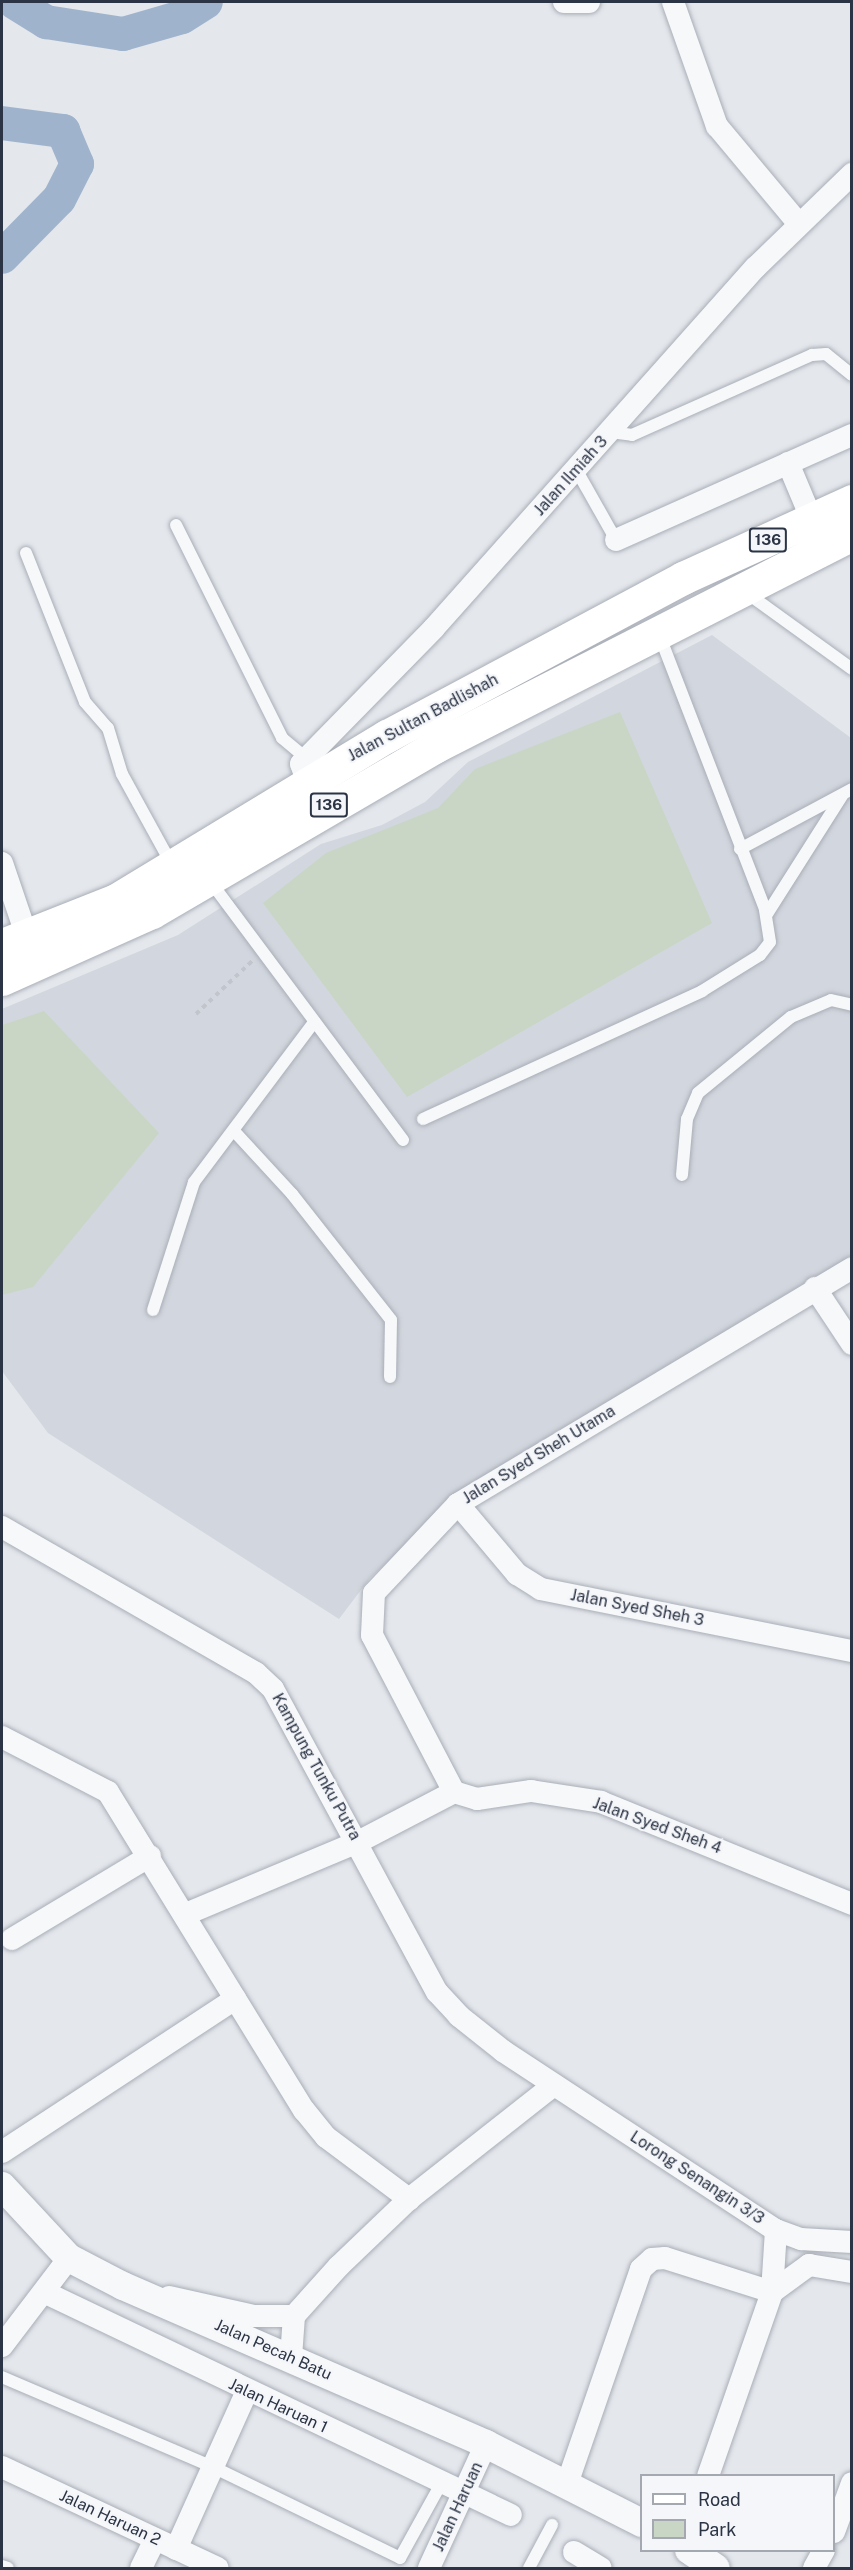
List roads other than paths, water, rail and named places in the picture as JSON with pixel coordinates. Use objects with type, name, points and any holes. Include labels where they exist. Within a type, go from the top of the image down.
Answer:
[{"type":"main road","name":"Jalan Sultan Badlishah","points":[[14,941],[116,900],[172,866],[307,770],[596,625],[852,501]]},
{"type":"main road","name":"Jalan Sultan Badlishah","points":[[2,979],[90,943],[207,878],[357,789],[657,630],[852,534]]},
{"type":"main road","points":[[596,625],[615,624],[622,631],[613,653]]},
{"type":"street","points":[[564,2],[589,2]]},
{"type":"street","points":[[673,2],[717,126],[798,223]]},
{"type":"street","name":"Jalan Ilmiah 3","points":[[307,770],[798,223],[852,174]]},
{"type":"street","points":[[616,540],[852,435]]},
{"type":"street","points":[[788,463],[812,520]]},
{"type":"street","points":[[2,863],[14,941]]},
{"type":"street","name":"Jalan Syed Sheh Utama","points":[[454,1792],[372,1635],[369,1613],[374,1593],[458,1504],[815,1288],[852,1268]]},
{"type":"street","points":[[815,1288],[852,1344]]},
{"type":"street","name":"Jalan Syed Sheh 3","points":[[458,1504],[517,1574],[541,1589],[852,1651]]},
{"type":"street","name":"Kampung Tunku Putra","points":[[2,1527],[256,1673],[273,1689],[358,1842],[437,1992],[477,2030],[554,2085]]},
{"type":"street","points":[[2,1737],[108,1792],[150,1856],[235,1999],[313,2122],[409,2199]]},
{"type":"street","name":"Jalan Syed Sheh 4","points":[[454,1792],[477,1799],[531,1791],[601,1802],[852,1904]]},
{"type":"street","points":[[186,1914],[358,1842],[454,1792]]},
{"type":"street","points":[[12,1939],[150,1856]]},
{"type":"street","points":[[2,2152],[235,1999]]},
{"type":"street","points":[[291,2357],[294,2316],[409,2199],[554,2085]]},
{"type":"street","name":"Lorong Senangin 3/3","points":[[554,2085],[776,2230],[801,2239],[852,2242]]},
{"type":"street","name":"Jalan Pecah Batu","points":[[2,2186],[69,2258],[123,2286],[291,2357],[486,2444],[640,2522]]},
{"type":"street","points":[[708,2474],[772,2292],[776,2230]]},
{"type":"street","points":[[2,2346],[46,2293],[69,2258]]},
{"type":"street","points":[[567,2484],[641,2269],[665,2258],[772,2292]]},
{"type":"street","points":[[772,2292],[809,2265],[852,2272]]},
{"type":"street","points":[[123,2286],[254,2316],[294,2316]]},
{"type":"street","name":"Jalan Haruan 1","points":[[46,2293],[247,2391],[511,2514]]},
{"type":"street","points":[[176,2549],[247,2391]]},
{"type":"street","name":"Jalan Haruan","points":[[429,2568],[467,2494],[486,2444]]},
{"type":"street","name":"Jalan Haruan 2","points":[[2,2467],[218,2568]]},
{"type":"street","points":[[835,2529],[852,2483]]},
{"type":"street","points":[[141,2568],[155,2539]]},
{"type":"street","points":[[574,2552],[601,2568]]},
{"type":"street","points":[[692,2552],[716,2568]]},
{"type":"street","points":[[814,2568],[823,2552]]},
{"type":"lane","points":[[611,432],[632,435],[812,355],[826,354],[852,375]]},
{"type":"lane","points":[[577,471],[616,540]]},
{"type":"lane","points":[[176,525],[282,738],[307,770]]},
{"type":"lane","points":[[26,553],[85,702],[108,728],[122,774],[172,866]]},
{"type":"lane","points":[[741,588],[852,669]]},
{"type":"lane","points":[[423,1119],[702,991],[760,955],[770,942],[767,914],[657,630]]},
{"type":"lane","points":[[740,849],[823,800],[847,792]]},
{"type":"lane","points":[[767,914],[847,792]]},
{"type":"lane","points":[[207,878],[403,1140]]},
{"type":"lane","points":[[682,1175],[687,1119],[698,1093],[791,1017],[831,1000],[852,1005]]},
{"type":"lane","points":[[153,1310],[194,1182],[314,1022]]},
{"type":"lane","points":[[234,1131],[292,1194],[391,1320],[390,1377]]},
{"type":"lane","points":[[2,2377],[213,2468],[400,2558],[442,2482]]},
{"type":"lane","points":[[529,2568],[552,2525]]},
{"type":"lane","points":[[2,2565],[8,2568]]},
{"type":"waterway","points":[[14,2],[46,22],[123,34],[182,17],[206,2]]},
{"type":"waterway","points":[[2,123],[63,131],[77,164],[59,199],[2,257]]}]
